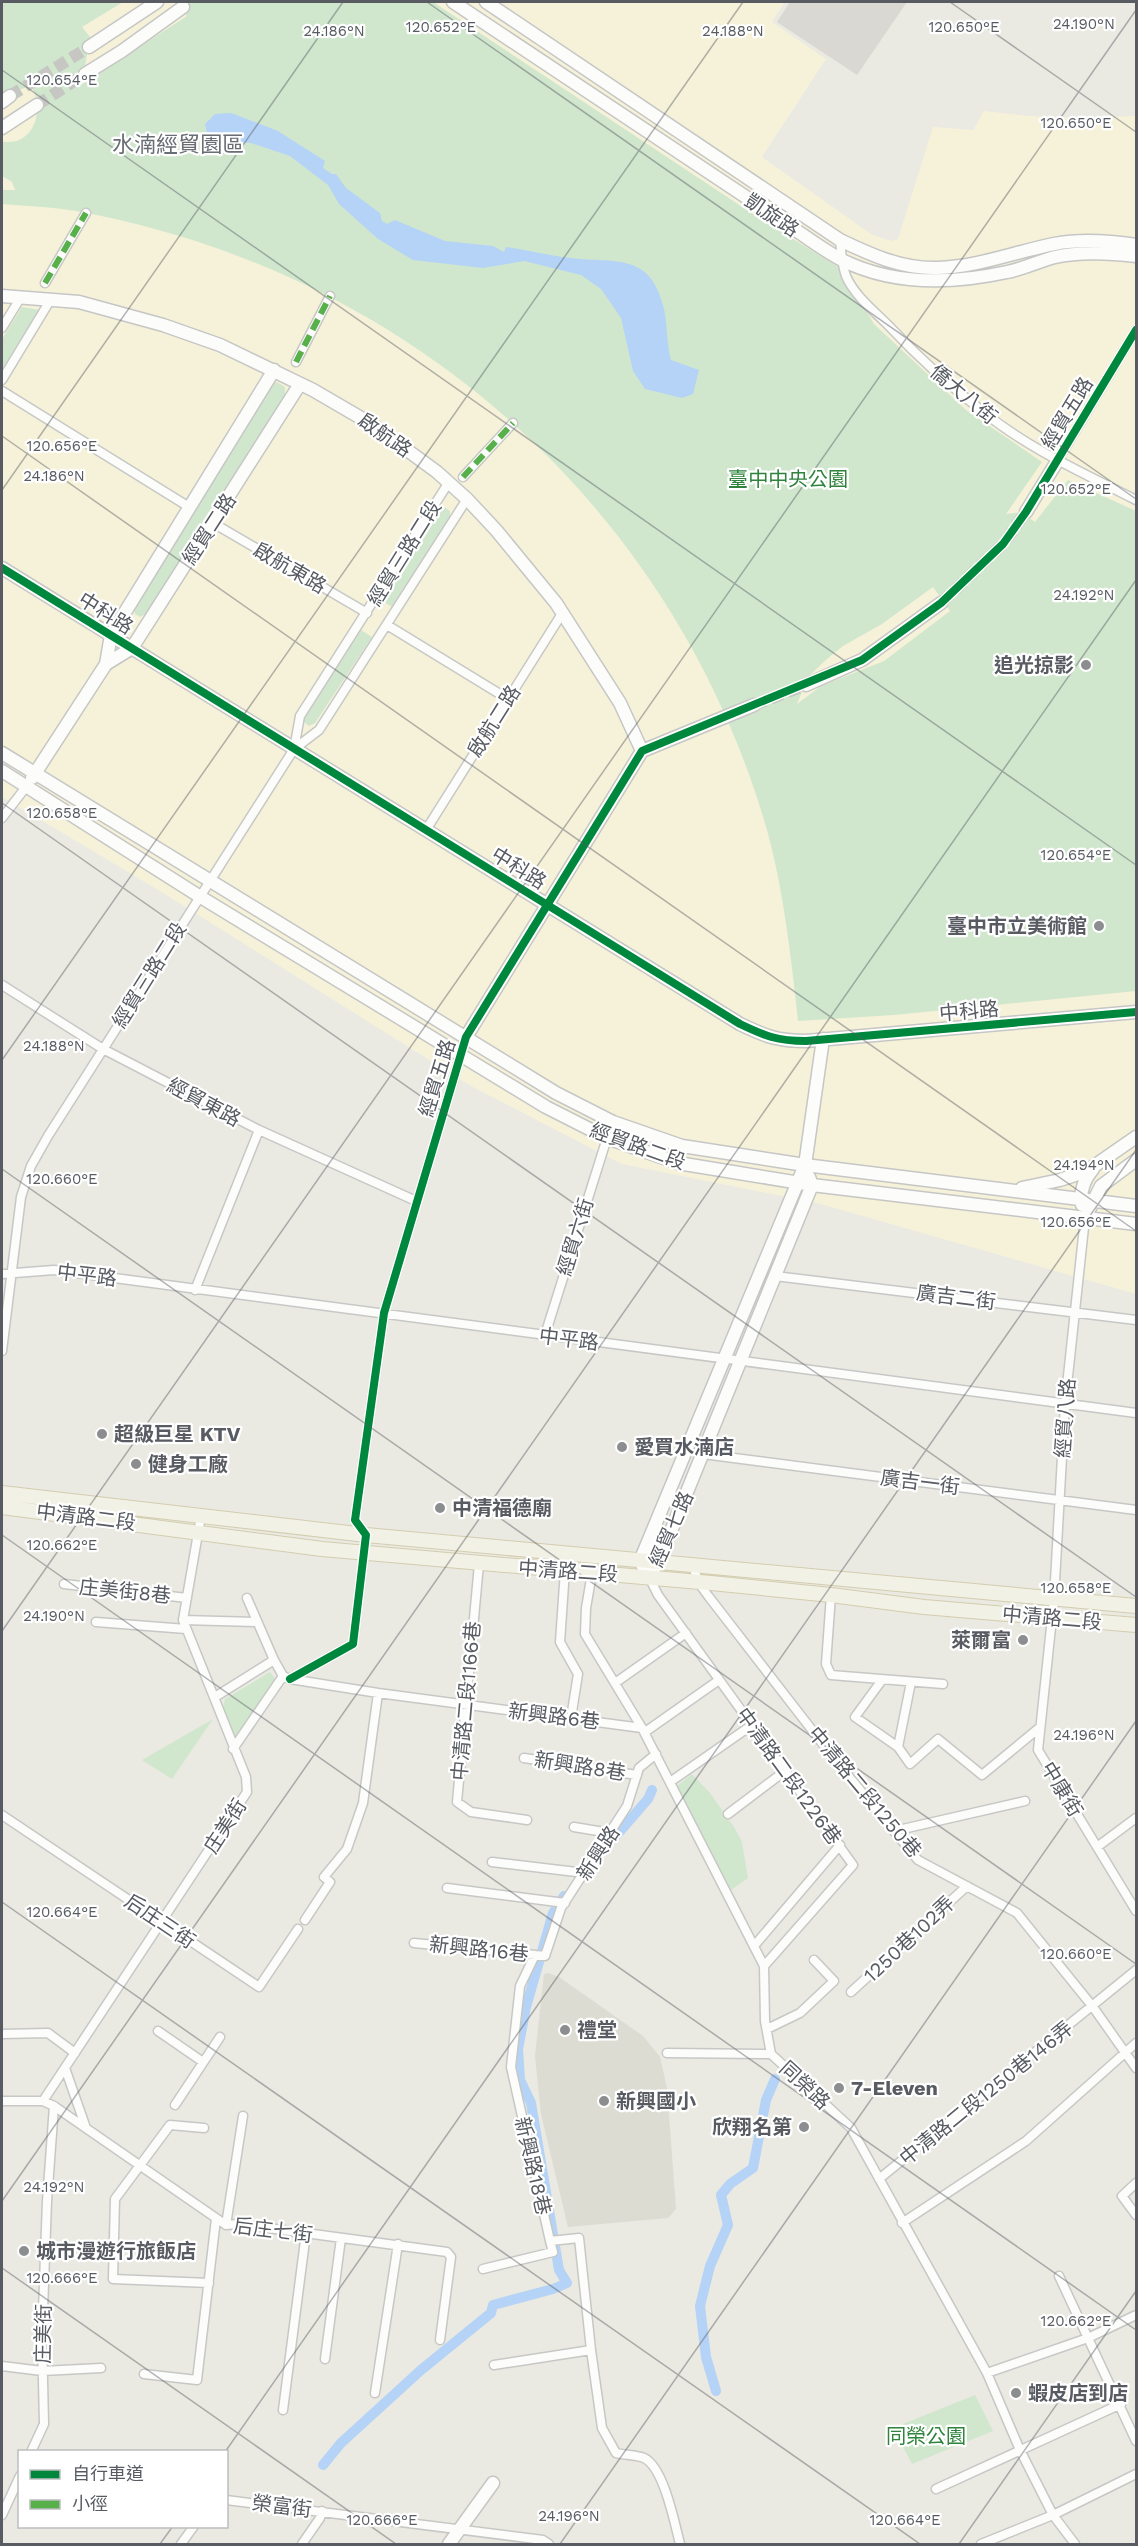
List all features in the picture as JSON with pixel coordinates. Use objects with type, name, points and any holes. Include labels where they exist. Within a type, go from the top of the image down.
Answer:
[{"type":"main road","name":"中清路二段","points":[[2,1493],[366,1535],[1137,1606]]},
{"type":"main road","name":"中清路二段","points":[[2,1507],[363,1553],[649,1577],[831,1595],[924,1607],[1137,1625]]},
{"type":"street","points":[[89,46],[157,2]]},
{"type":"street","name":"凱旋路","points":[[453,2],[842,260],[905,279],[936,281],[963,280],[1009,272],[1056,257],[1111,253],[1137,256]]},
{"type":"street","name":"凱旋路","points":[[486,2],[840,240],[893,262],[935,268],[958,266],[1062,243],[1137,244]]},
{"type":"street","points":[[85,74],[122,51],[183,7]]},
{"type":"street","points":[[2,128],[37,105]]},
{"type":"street","points":[[45,283],[86,213]]},
{"type":"street","name":"僑大八街","points":[[840,240],[846,277],[853,288],[911,349],[987,415],[1058,460],[1137,500]]},
{"type":"street","name":"啟航路","points":[[2,296],[79,302],[163,325],[220,345],[274,370],[329,398],[372,425],[449,482],[496,530],[563,612],[620,702],[642,752]]},
{"type":"street","points":[[296,362],[330,296]]},
{"type":"street","points":[[2,328],[21,297]]},
{"type":"street","points":[[2,380],[51,299]]},
{"type":"street","name":"經貿五路","points":[[1026,512],[1137,330]]},
{"type":"street","name":"經貿二路","points":[[2,818],[27,787],[106,664],[111,635],[274,370]]},
{"type":"street","name":"經貿二路","points":[[106,664],[132,648],[300,384]]},
{"type":"street","points":[[2,391],[189,507]]},
{"type":"street","points":[[463,477],[513,423]]},
{"type":"street","name":"經貿三路二段","points":[[294,749],[300,716],[449,482]]},
{"type":"street","name":"經貿三路二段","points":[[2,1351],[21,1197],[31,1166],[208,881],[294,749],[319,729],[467,499]]},
{"type":"street","name":"啟航東路","points":[[213,523],[367,613]]},
{"type":"street","name":"中科路","points":[[2,568],[740,1024],[782,1041],[1137,1012]]},
{"type":"street","points":[[806,685],[862,660],[941,603]]},
{"type":"street","name":"啟航二路","points":[[426,830],[563,612]]},
{"type":"street","points":[[387,626],[508,699]]},
{"type":"street","points":[[642,752],[754,705]]},
{"type":"street","name":"經貿五路","points":[[366,1535],[355,1520],[384,1313],[466,1037],[642,752]]},
{"type":"street","name":"經貿路二段","points":[[2,753],[556,1093],[613,1122],[682,1146],[805,1165],[1137,1206]]},
{"type":"street","name":"經貿路二段","points":[[2,771],[199,896],[546,1107],[607,1138],[678,1163],[812,1185],[1137,1224]]},
{"type":"street","name":"經貿東路","points":[[2,985],[103,1048],[259,1130],[416,1201]]},
{"type":"street","name":"經貿七路","points":[[805,1165],[812,1185],[658,1563],[649,1577],[640,1561],[805,1165],[823,1039]]},
{"type":"street","points":[[195,1290],[259,1130]]},
{"type":"street","points":[[1007,1190],[1060,1180],[1096,1166],[1137,1137]]},
{"type":"street","name":"經貿六街","points":[[545,1335],[607,1138]]},
{"type":"street","name":"經貿八路","points":[[1085,1218],[1101,1186],[1137,1160]]},
{"type":"street","points":[[1081,1199],[1086,1179],[1096,1166]]},
{"type":"street","name":"經貿八路","points":[[1052,1618],[1065,1404],[1085,1218],[1081,1199]]},
{"type":"street","name":"中平路","points":[[2,1274],[54,1270],[1137,1413]]},
{"type":"street","name":"廣吉二街","points":[[775,1276],[1137,1320]]},
{"type":"street","name":"廣吉一街","points":[[703,1454],[1137,1510]]},
{"type":"street","points":[[184,1625],[201,1516]]},
{"type":"street","points":[[233,1749],[287,1677],[353,1644],[366,1535]]},
{"type":"street","name":"中清路二段1166巷","points":[[479,1564],[457,1802],[471,1812],[527,1820]]},
{"type":"street","name":"中清路二段1250巷","points":[[693,1565],[698,1582],[837,1761],[918,1860],[1017,1913],[1093,2007],[1137,2068]]},
{"type":"street","points":[[565,1570],[560,1642],[578,1674],[571,1719]]},
{"type":"street","name":"同榮路","points":[[592,1573],[586,1608],[585,1634],[644,1730],[764,1966],[767,2029],[771,2054],[851,2128],[987,2373],[1020,2450],[1053,2515],[1075,2544]]},
{"type":"street","name":"中清路二段1226巷","points":[[649,1577],[657,1594],[853,1865],[764,1966]]},
{"type":"street","name":"庄美街8巷","points":[[64,1584],[187,1598]]},
{"type":"street","points":[[831,1595],[825,1664],[831,1675],[943,1684]]},
{"type":"street","points":[[247,1598],[274,1660],[287,1677]]},
{"type":"street","name":"中康街","points":[[1052,1618],[1038,1750],[1137,1911]]},
{"type":"street","points":[[96,1622],[184,1625],[257,1622]]},
{"type":"street","name":"庄美街","points":[[43,2101],[247,1792],[246,1777],[184,1625]]},
{"type":"street","points":[[615,1683],[686,1633]]},
{"type":"street","points":[[215,1697],[274,1660]]},
{"type":"street","name":"新興路6巷","points":[[287,1677],[378,1693],[644,1730]]},
{"type":"street","points":[[644,1730],[719,1680]]},
{"type":"street","points":[[882,1680],[855,1717],[898,1747],[910,1764],[938,1739],[982,1775],[1039,1728]]},
{"type":"street","points":[[898,1747],[911,1682]]},
{"type":"street","points":[[305,1920],[330,1882],[324,1877],[346,1849],[363,1803],[378,1693]]},
{"type":"street","points":[[670,1782],[752,1725]]},
{"type":"street","name":"新興路","points":[[545,1956],[565,1902],[627,1806],[639,1768],[656,1754]]},
{"type":"street","name":"新興路8巷","points":[[524,1758],[637,1775]]},
{"type":"street","points":[[728,1814],[785,1771]]},
{"type":"street","points":[[894,1831],[1024,1801]]},
{"type":"street","name":"后庄三街","points":[[2,1815],[260,1987],[298,1929]]},
{"type":"street","points":[[1097,1847],[1137,1818]]},
{"type":"street","points":[[574,1827],[610,1833]]},
{"type":"street","points":[[754,1946],[840,1845]]},
{"type":"street","points":[[492,1862],[585,1873]]},
{"type":"street","name":"1250巷102弄","points":[[850,1992],[967,1886]]},
{"type":"street","points":[[447,1888],[565,1902]]},
{"type":"street","name":"新興路16巷","points":[[414,1943],[545,1956]]},
{"type":"street","name":"新興路18巷","points":[[535,1955],[520,1986],[511,2067],[550,2241],[579,2238],[602,2428],[616,2453],[642,2457],[658,2475],[669,2499],[680,2544]]},
{"type":"street","points":[[767,2029],[800,2013],[834,1981],[814,1960]]},
{"type":"street","name":"中清路二段1250巷146弄","points":[[879,2179],[1137,1970]]},
{"type":"street","points":[[158,2031],[203,2062]]},
{"type":"street","points":[[2,2034],[48,2033],[75,2053]]},
{"type":"street","points":[[175,2104],[220,2037]]},
{"type":"street","points":[[902,2223],[1026,2141],[1137,2043]]},
{"type":"street","points":[[667,2053],[771,2054]]},
{"type":"street","points":[[65,2068],[86,2129]]},
{"type":"street","name":"后庄七街","points":[[2,2101],[43,2101],[54,2106],[225,2225],[238,2224],[398,2244],[451,2254],[440,2340]]},
{"type":"street","name":"庄美街","points":[[31,2450],[44,2424],[42,2371],[47,2201],[54,2106]]},
{"type":"street","points":[[225,2225],[243,2116]]},
{"type":"street","points":[[204,2128],[170,2125],[115,2199],[113,2279],[209,2283]]},
{"type":"street","points":[[1137,2183],[1122,2196],[1137,2215]]},
{"type":"street","points":[[144,2374],[197,2380],[216,2219]]},
{"type":"street","points":[[283,2410],[306,2233]]},
{"type":"street","points":[[325,2359],[341,2238]]},
{"type":"street","points":[[483,2269],[553,2252],[550,2241]]},
{"type":"street","points":[[375,2393],[398,2244]]},
{"type":"street","points":[[1059,2276],[1137,2441]]},
{"type":"street","points":[[987,2373],[1088,2338],[1137,2315]]},
{"type":"street","points":[[494,2365],[591,2350]]},
{"type":"street","points":[[2,2366],[42,2371],[101,2368]]},
{"type":"street","points":[[936,2489],[1121,2404]]},
{"type":"street","points":[[981,2544],[1053,2515],[1137,2474]]},
{"type":"street","points":[[2,2515],[18,2480]]},
{"type":"street","points":[[449,2544],[493,2483]]},
{"type":"street","name":"榮富街","points":[[228,2500],[543,2540],[549,2544]]},
{"type":"street","points":[[302,2544],[320,2518],[322,2511]]},
{"type":"street","points":[[181,2544],[193,2528]]},
{"type":"shaded area","name":"水湳經貿園區","points":[[2,2],[785,2],[772,22],[826,59],[762,157],[871,234],[891,241],[898,239],[933,127],[973,130],[984,111],[1080,118],[1136,116],[1136,1294],[817,1203],[622,1164],[469,1085],[160,891],[2,797]]},
{"type":"shaded area","points":[[790,2],[907,2],[857,75],[777,22]]},
{"type":"shaded area","name":"新興國小","points":[[544,1974],[559,1977],[643,2036],[660,2057],[667,2088],[676,2209],[668,2218],[568,2227],[541,2114],[535,2056]]},
{"type":"green space","name":"臺中中央公園","points":[[2,2],[123,2],[82,27],[90,37],[82,84],[187,16],[175,2],[433,2],[759,218],[840,268],[874,324],[966,410],[1042,462],[1006,514],[1021,512],[1035,522],[1068,480],[1136,511],[1136,991],[894,1015],[798,1021],[786,925],[773,853],[767,830],[724,713],[666,605],[595,508],[511,422],[416,348],[311,287],[197,242],[76,211],[2,204],[2,190],[15,190],[12,182],[2,176],[2,142],[17,141],[30,131],[36,117],[37,101],[31,86],[2,95]],"holes":[[[933,587],[950,611],[884,661],[821,686],[797,704],[808,677],[827,659],[843,646],[882,624]]]},
{"type":"green space","points":[[22,307],[40,310],[2,370],[2,339]]},
{"type":"green space","points":[[277,382],[285,387],[285,396],[211,516],[147,613],[140,617],[135,614],[134,605],[269,386]]},
{"type":"green space","points":[[443,506],[450,511],[450,517],[392,607],[379,599],[437,509]]},
{"type":"green space","points":[[361,630],[372,637],[315,723],[309,726],[304,722],[304,718]]},
{"type":"green space","points":[[270,1672],[275,1679],[237,1745],[222,1711],[225,1699]]},
{"type":"green space","points":[[213,1719],[172,1779],[142,1760]]},
{"type":"green space","points":[[692,1774],[710,1793],[742,1842],[748,1878],[731,1890],[677,1786]]},
{"type":"green space","name":"同榮公園","points":[[975,2395],[993,2431],[912,2464],[893,2428]]},
{"type":"water","points":[[231,113],[278,131],[325,161],[323,168],[336,174],[346,188],[380,213],[382,221],[387,224],[395,220],[445,241],[493,246],[504,252],[506,247],[571,258],[620,262],[642,270],[657,289],[663,305],[671,360],[699,370],[693,394],[682,398],[645,389],[633,371],[621,318],[601,289],[581,275],[524,261],[483,268],[413,260],[378,239],[339,204],[328,185],[290,156],[251,143],[219,141],[208,137],[205,124],[215,114]]},
{"type":"waterway","points":[[600,1844],[615,1837],[648,1799],[652,1790]]},
{"type":"waterway","points":[[323,2465],[341,2443],[421,2370],[491,2313],[493,2305],[567,2283],[559,2270],[531,2103],[520,2080],[518,2049],[526,2007],[553,1913],[564,1896]]},
{"type":"waterway","points":[[716,2391],[706,2357],[700,2306],[710,2266],[728,2225],[721,2195],[730,2184],[753,2168],[766,2100],[775,2079]]},
{"type":"tunnel","points":[[10,96],[89,47]]},
{"type":"tunnel","points":[[37,105],[85,74]]},
{"type":"tunnel","points":[[941,603],[1003,544],[1026,512]]},
{"type":"tunnel","points":[[754,705],[806,685]]},
{"type":"marked path","points":[[45,283],[86,213]]},
{"type":"marked path","points":[[296,362],[330,296]]},
{"type":"marked path","points":[[463,477],[513,423]]},
{"type":"cycle path","points":[[290,1679],[353,1644],[366,1535],[355,1520],[384,1313],[466,1037],[642,751],[862,660],[941,603],[1003,544],[1026,512],[1136,330]]},
{"type":"cycle path","points":[[2,568],[740,1024],[764,1035],[779,1039],[806,1041],[1136,1012]]},
{"type":"place","name":"追光掠影","points":[[1086,665]]},
{"type":"place","name":"臺中市立美術館","points":[[1099,926]]},
{"type":"place","name":"超級巨星 KTV","points":[[102,1434]]},
{"type":"place","name":"愛買水湳店","points":[[622,1447]]},
{"type":"place","name":"健身工廠","points":[[136,1464]]},
{"type":"place","name":"中清福德廟","points":[[440,1508]]},
{"type":"place","name":"萊爾富","points":[[1023,1640]]},
{"type":"place","name":"禮堂","points":[[565,2030]]},
{"type":"place","name":"7-Eleven","points":[[839,2088]]},
{"type":"place","name":"新興國小","points":[[604,2101]]},
{"type":"place","name":"欣翔名第","points":[[804,2127]]},
{"type":"place","name":"城市漫遊行旅飯店","points":[[24,2251]]},
{"type":"place","name":"蝦皮店到店","points":[[1016,2393]]},
{"type":"district","name":"水湳經貿園區","points":[[178,144]]}]
